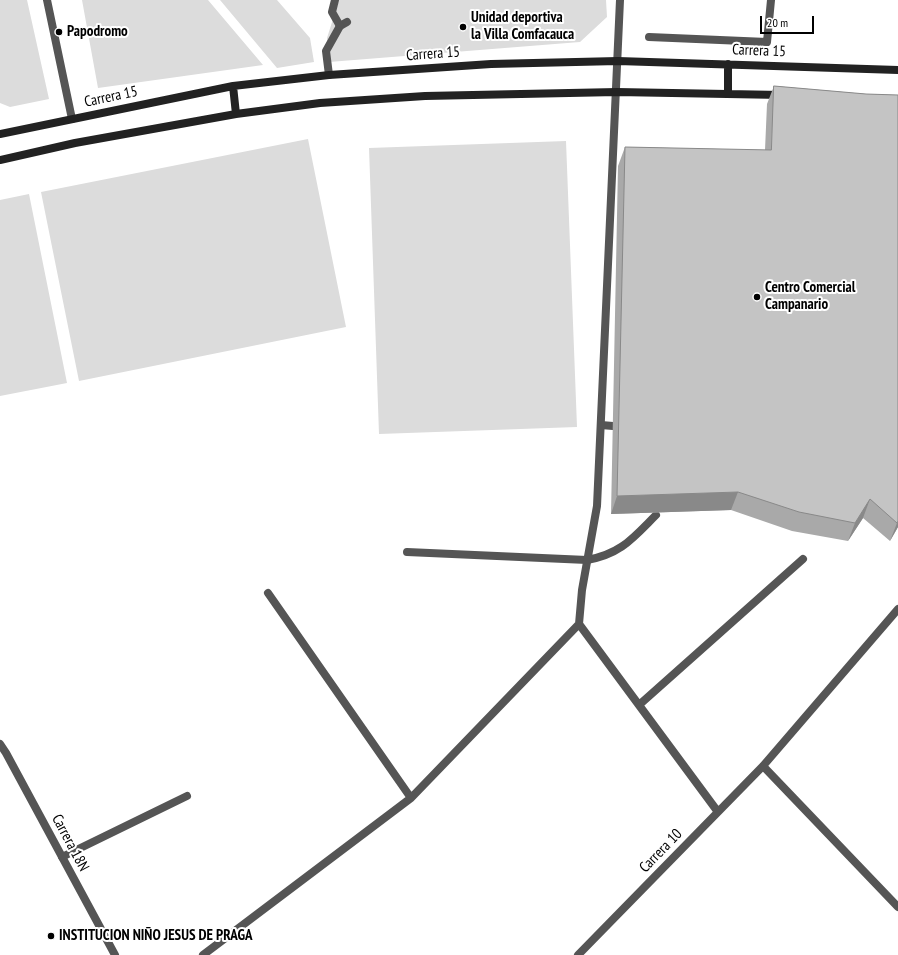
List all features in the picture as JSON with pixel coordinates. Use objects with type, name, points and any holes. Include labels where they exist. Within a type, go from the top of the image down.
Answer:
[{"type":"main road","name":"Carrera 15","points":[[0,134],[233,86],[330,74],[491,64],[618,61],[898,70]]},
{"type":"main road","points":[[728,64],[728,94]]},
{"type":"main road","points":[[233,86],[236,114]]},
{"type":"main road","points":[[0,160],[75,143],[236,114],[320,103],[425,96],[617,92],[788,95]]},
{"type":"street","points":[[47,0],[72,119]]},
{"type":"street","points":[[335,0],[332,12],[340,26]]},
{"type":"street","points":[[202,955],[411,798],[579,624],[597,506],[620,0]]},
{"type":"street","points":[[649,37],[767,42],[771,0]]},
{"type":"street","points":[[330,74],[326,51],[340,26],[347,22]]},
{"type":"street","points":[[601,425],[613,426]]},
{"type":"street","points":[[407,552],[588,560],[605,557],[622,548],[656,515]]},
{"type":"street","points":[[639,705],[803,559]]},
{"type":"street","points":[[268,592],[411,798]]},
{"type":"street","name":"Carrera 10","points":[[578,955],[763,766],[898,609]]},
{"type":"street","points":[[579,624],[718,812]]},
{"type":"street","name":"Carrera 18N","points":[[0,744],[62,857],[112,954]]},
{"type":"street","points":[[763,766],[898,907]]},
{"type":"street","points":[[62,857],[187,796]]},
{"type":"shaded area","points":[[0,0],[27,0],[49,99],[10,107],[0,103]]},
{"type":"shaded area","points":[[82,0],[208,0],[263,65],[98,88]]},
{"type":"shaded area","points":[[220,0],[277,0],[310,38],[314,62],[277,68]]},
{"type":"shaded area","name":"Unidad deportiva la Villa Comfacauca","points":[[339,0],[606,0],[607,17],[580,42],[329,62],[327,38]]},
{"type":"shaded area","points":[[308,139],[346,327],[79,381],[41,192]]},
{"type":"shaded area","points":[[566,141],[577,427],[379,434],[369,148]]},
{"type":"shaded area","points":[[29,194],[67,383],[0,396],[0,200]]},
{"type":"building","name":"Centro Comercial Campanario","points":[[774,86],[866,94],[898,95],[897,523],[870,499],[855,523],[799,512],[738,492],[617,496],[625,147],[771,150]]},
{"type":"place","name":"Unidad deportiva la Villa Comfacauca","points":[[463,27]]},
{"type":"place","name":"Papodromo","points":[[59,32]]},
{"type":"place","name":"Centro Comercial Campanario","points":[[757,297]]},
{"type":"place","name":"INSTITUCION NIÑO JESUS DE PRAGA","points":[[51,936]]}]
